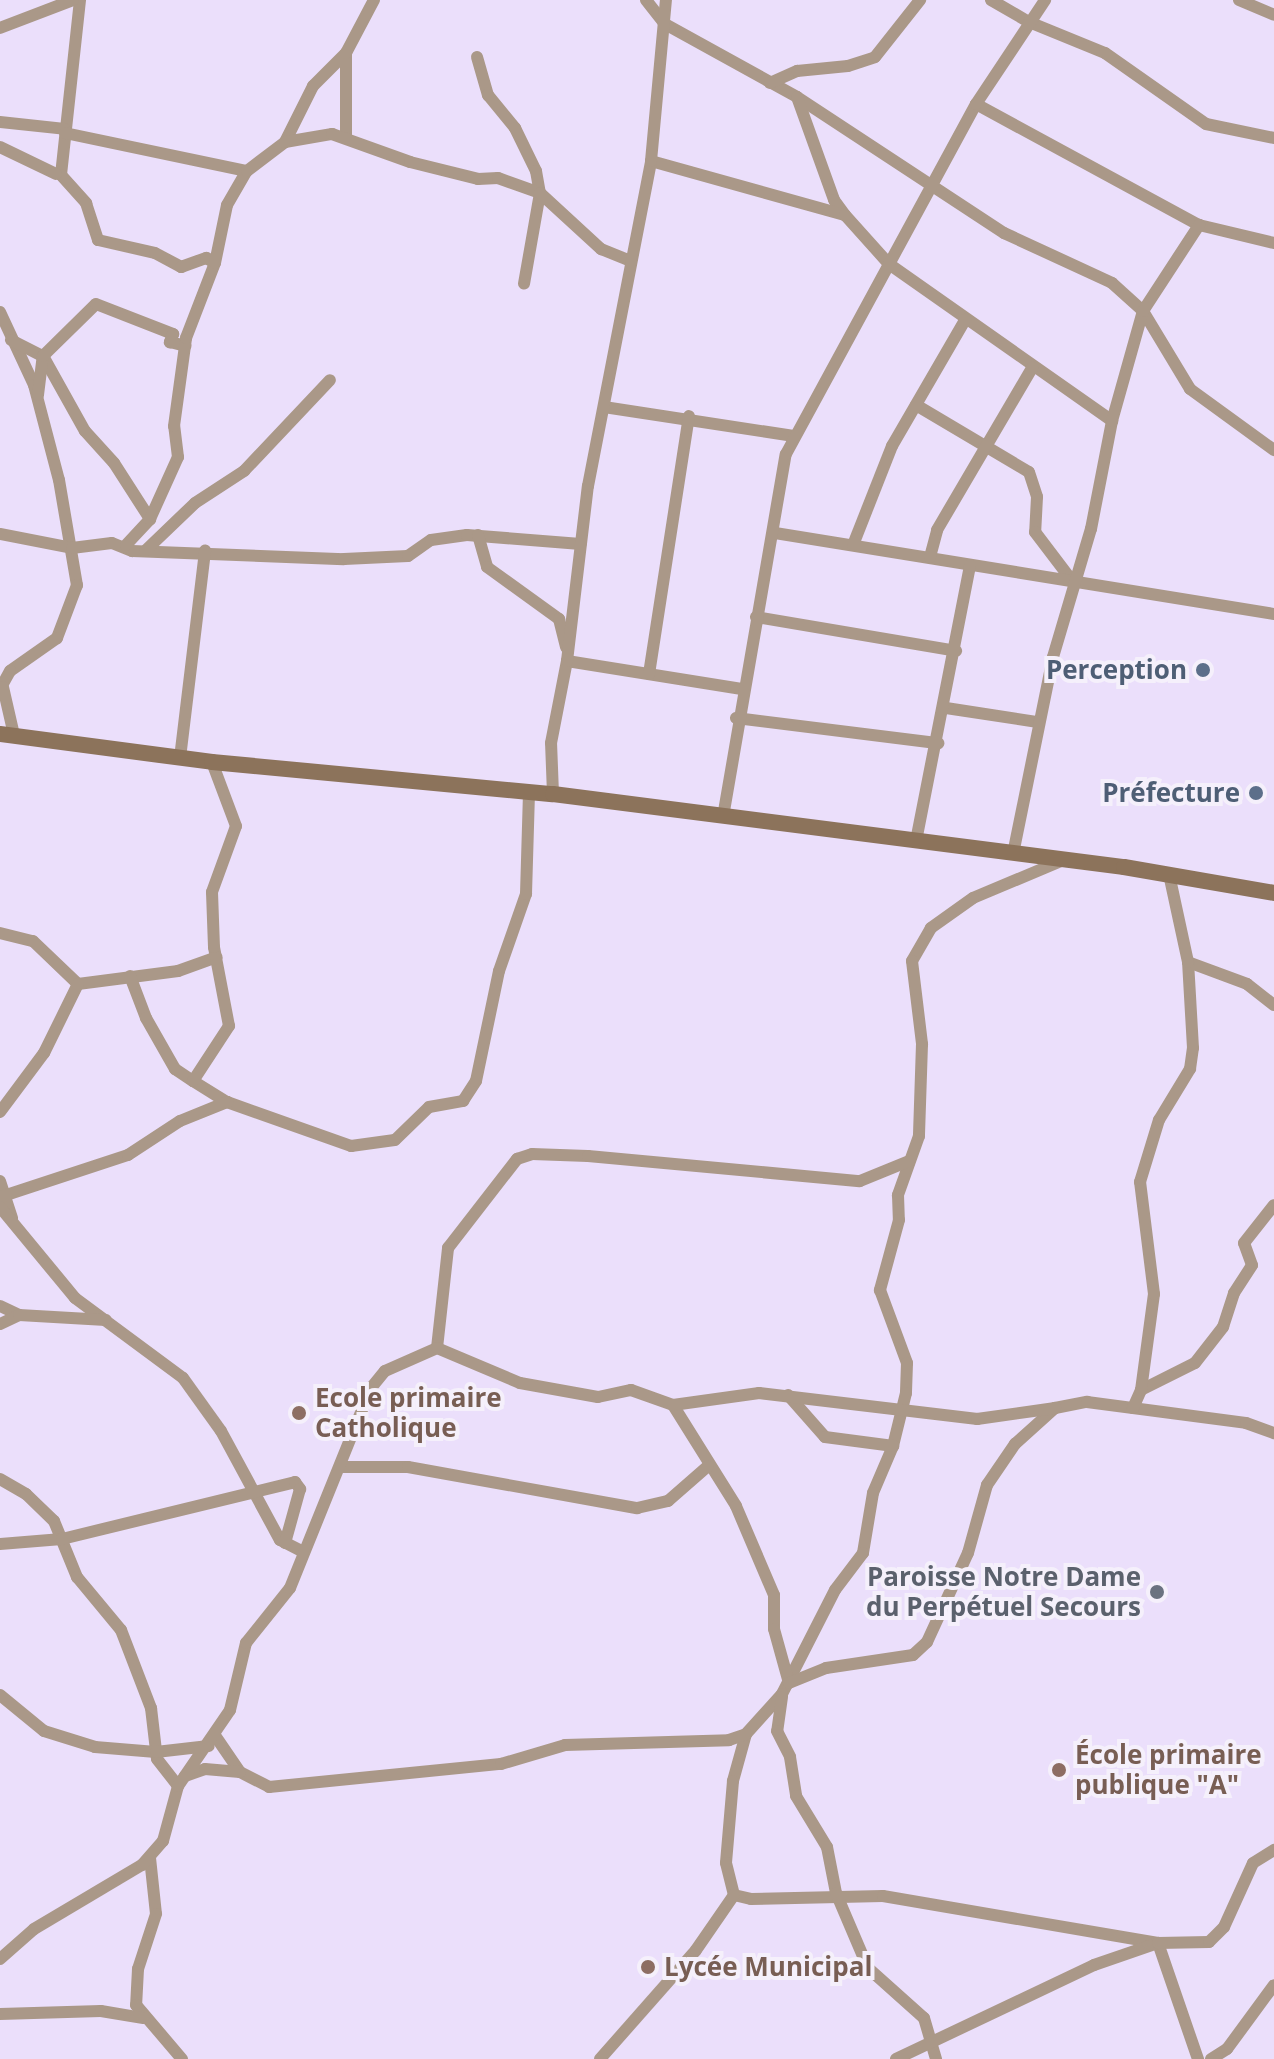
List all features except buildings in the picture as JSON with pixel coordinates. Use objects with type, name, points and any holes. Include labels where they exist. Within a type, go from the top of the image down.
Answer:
[{"type":"main road","points":[[7,734],[212,762],[553,794],[1169,874],[1274,893]]},
{"type":"street","points":[[0,28],[73,0]]},
{"type":"street","points":[[80,0],[61,175],[86,203],[98,240],[155,253],[181,267],[206,258],[215,263]]},
{"type":"street","points":[[285,142],[313,86],[346,53],[374,0]]},
{"type":"street","points":[[646,0],[665,24],[797,97],[931,188],[1004,233],[1112,283],[1143,311],[1190,389],[1274,450]]},
{"type":"street","points":[[553,794],[551,743],[568,658],[581,544],[604,407],[651,161],[666,0]]},
{"type":"street","points":[[770,83],[797,71],[848,66],[875,57],[920,0]]},
{"type":"street","points":[[991,0],[1029,22],[1105,53],[1206,124],[1274,138]]},
{"type":"street","points":[[723,817],[736,718],[775,533],[786,454],[976,104],[1045,0]]},
{"type":"street","points":[[1239,0],[1274,15]]},
{"type":"street","points":[[346,53],[346,137]]},
{"type":"street","points":[[477,57],[488,95],[532,160],[540,193],[524,284]]},
{"type":"street","points":[[797,97],[834,200],[889,264],[1032,368],[1112,421]]},
{"type":"street","points":[[976,104],[1138,188],[1199,225],[1274,243]]},
{"type":"street","points":[[0,122],[65,131],[247,171]]},
{"type":"street","points":[[126,545],[150,519],[178,457],[174,426],[186,346],[215,263],[227,205],[247,171],[285,142],[297,136],[346,137],[410,162],[478,179],[498,178],[540,193],[601,249],[631,261]]},
{"type":"street","points":[[0,147],[56,174]]},
{"type":"street","points":[[651,161],[845,215]]},
{"type":"street","points":[[1013,854],[1038,722],[1073,582],[1091,529],[1112,421],[1143,311],[1199,225]]},
{"type":"street","points":[[37,402],[43,356],[96,304],[173,334],[170,342],[186,346]]},
{"type":"street","points":[[0,312],[37,402],[72,548],[77,585],[64,628],[51,644],[10,671],[1,688],[7,734]]},
{"type":"street","points":[[853,545],[892,446],[965,320]]},
{"type":"street","points":[[11,340],[43,356],[85,431],[114,463],[150,519]]},
{"type":"street","points":[[930,557],[937,530],[1032,368]]},
{"type":"street","points":[[145,551],[195,503],[244,471],[330,380]]},
{"type":"street","points":[[916,405],[1029,472],[1037,497],[1035,532],[1073,582]]},
{"type":"street","points":[[604,407],[689,416],[794,436]]},
{"type":"street","points":[[649,674],[689,416]]},
{"type":"street","points":[[775,533],[1274,614]]},
{"type":"street","points":[[0,534],[72,548],[126,545],[145,551],[387,559],[408,556],[431,540],[478,535],[581,544]]},
{"type":"street","points":[[478,535],[487,567],[559,619],[568,658]]},
{"type":"street","points":[[180,758],[205,551]]},
{"type":"street","points":[[916,841],[946,708],[970,565]]},
{"type":"street","points":[[756,617],[956,651]]},
{"type":"street","points":[[568,658],[742,689]]},
{"type":"street","points":[[946,708],[1038,722]]},
{"type":"street","points":[[736,718],[938,743]]},
{"type":"street","points":[[193,1081],[229,1026],[217,957],[212,892],[236,826],[212,762]]},
{"type":"street","points":[[130,976],[146,1018],[175,1069],[193,1081],[227,1102],[351,1146],[377,1146],[395,1140],[429,1107],[457,1104],[471,1093],[499,971],[526,894],[529,791]]},
{"type":"street","points":[[600,2059],[696,1950],[734,1895],[726,1863],[733,1781],[746,1734],[786,1688],[835,1590],[863,1553],[873,1493],[893,1446],[907,1363],[880,1290],[909,1161],[919,1136],[923,1081],[912,961],[931,928],[973,898],[1064,860]]},
{"type":"street","points":[[1133,1408],[1141,1390],[1154,1294],[1140,1182],[1159,1120],[1190,1069],[1188,962],[1169,874]]},
{"type":"street","points":[[0,933],[33,941],[78,984]]},
{"type":"street","points":[[78,984],[178,971],[217,957]]},
{"type":"street","points":[[1188,962],[1247,984],[1274,1005]]},
{"type":"street","points":[[0,1112],[44,1053],[78,984]]},
{"type":"street","points":[[4,1195],[128,1155],[180,1121],[227,1102]]},
{"type":"street","points":[[437,1348],[448,1248],[517,1159],[532,1154],[732,1165],[780,1176],[802,1172],[860,1181],[909,1161]]},
{"type":"street","points":[[0,1181],[12,1218]]},
{"type":"street","points":[[0,1207],[75,1298],[183,1378],[221,1431],[251,1490],[285,1543],[302,1551]]},
{"type":"street","points":[[1141,1390],[1195,1363],[1223,1327],[1234,1293],[1252,1265],[1244,1243],[1272,1212]]},
{"type":"street","points":[[0,1306],[19,1315],[108,1320]]},
{"type":"street","points":[[0,1324],[19,1315]]},
{"type":"street","points":[[0,1959],[34,1929],[150,1858],[163,1841],[182,1781],[212,1742],[236,1692],[246,1643],[290,1588],[302,1551],[371,1388],[385,1371],[437,1348],[520,1383],[598,1397],[631,1390],[673,1405],[759,1393],[977,1419],[1087,1402],[1246,1423],[1274,1433]]},
{"type":"street","points":[[788,1395],[825,1437],[893,1446]]},
{"type":"street","points":[[673,1405],[707,1467],[736,1506],[774,1595],[774,1629],[786,1688],[777,1731],[790,1757],[796,1796],[827,1847],[836,1893],[868,1968],[924,2018],[936,2059]]},
{"type":"street","points":[[786,1688],[826,1668],[913,1655],[927,1642],[968,1553],[987,1485],[1015,1444],[1055,1408]]},
{"type":"street","points":[[340,1467],[408,1467],[637,1508],[668,1501],[707,1467]]},
{"type":"street","points":[[0,1479],[41,1505],[62,1539],[77,1577],[121,1630],[151,1708],[156,1752],[182,1781]]},
{"type":"street","points":[[0,1544],[62,1539],[293,1481],[300,1485],[285,1543]]},
{"type":"street","points":[[0,1695],[44,1731],[95,1747],[156,1752],[212,1742]]},
{"type":"street","points":[[212,1742],[253,1782],[290,1786],[501,1764],[565,1745],[729,1740],[746,1734]]},
{"type":"street","points":[[182,1781],[205,1769],[240,1772]]},
{"type":"street","points":[[734,1895],[751,1899],[836,1893],[883,1896],[1158,1943],[1209,1942],[1224,1927],[1253,1863],[1274,1850]]},
{"type":"street","points":[[150,1858],[156,1914],[134,1989],[143,2018],[182,2059]]},
{"type":"street","points":[[896,2059],[1094,1965],[1158,1943]]},
{"type":"street","points":[[1158,1943],[1198,2059]]},
{"type":"street","points":[[1211,2059],[1227,2049],[1274,1985]]},
{"type":"street","points":[[0,2014],[101,2011],[143,2018]]},
{"type":"place","name":"Perception","points":[[1203,670]]},
{"type":"place","name":"Préfecture","points":[[1256,793]]},
{"type":"place","name":"Ecole primaire Catholique","points":[[299,1413]]},
{"type":"place","name":"Paroisse Notre Dame du Perpétuel Secours","points":[[1157,1592]]},
{"type":"place","name":"École primaire publique \"A\"","points":[[1059,1770]]},
{"type":"place","name":"Lycée Municipal","points":[[648,1967]]}]
